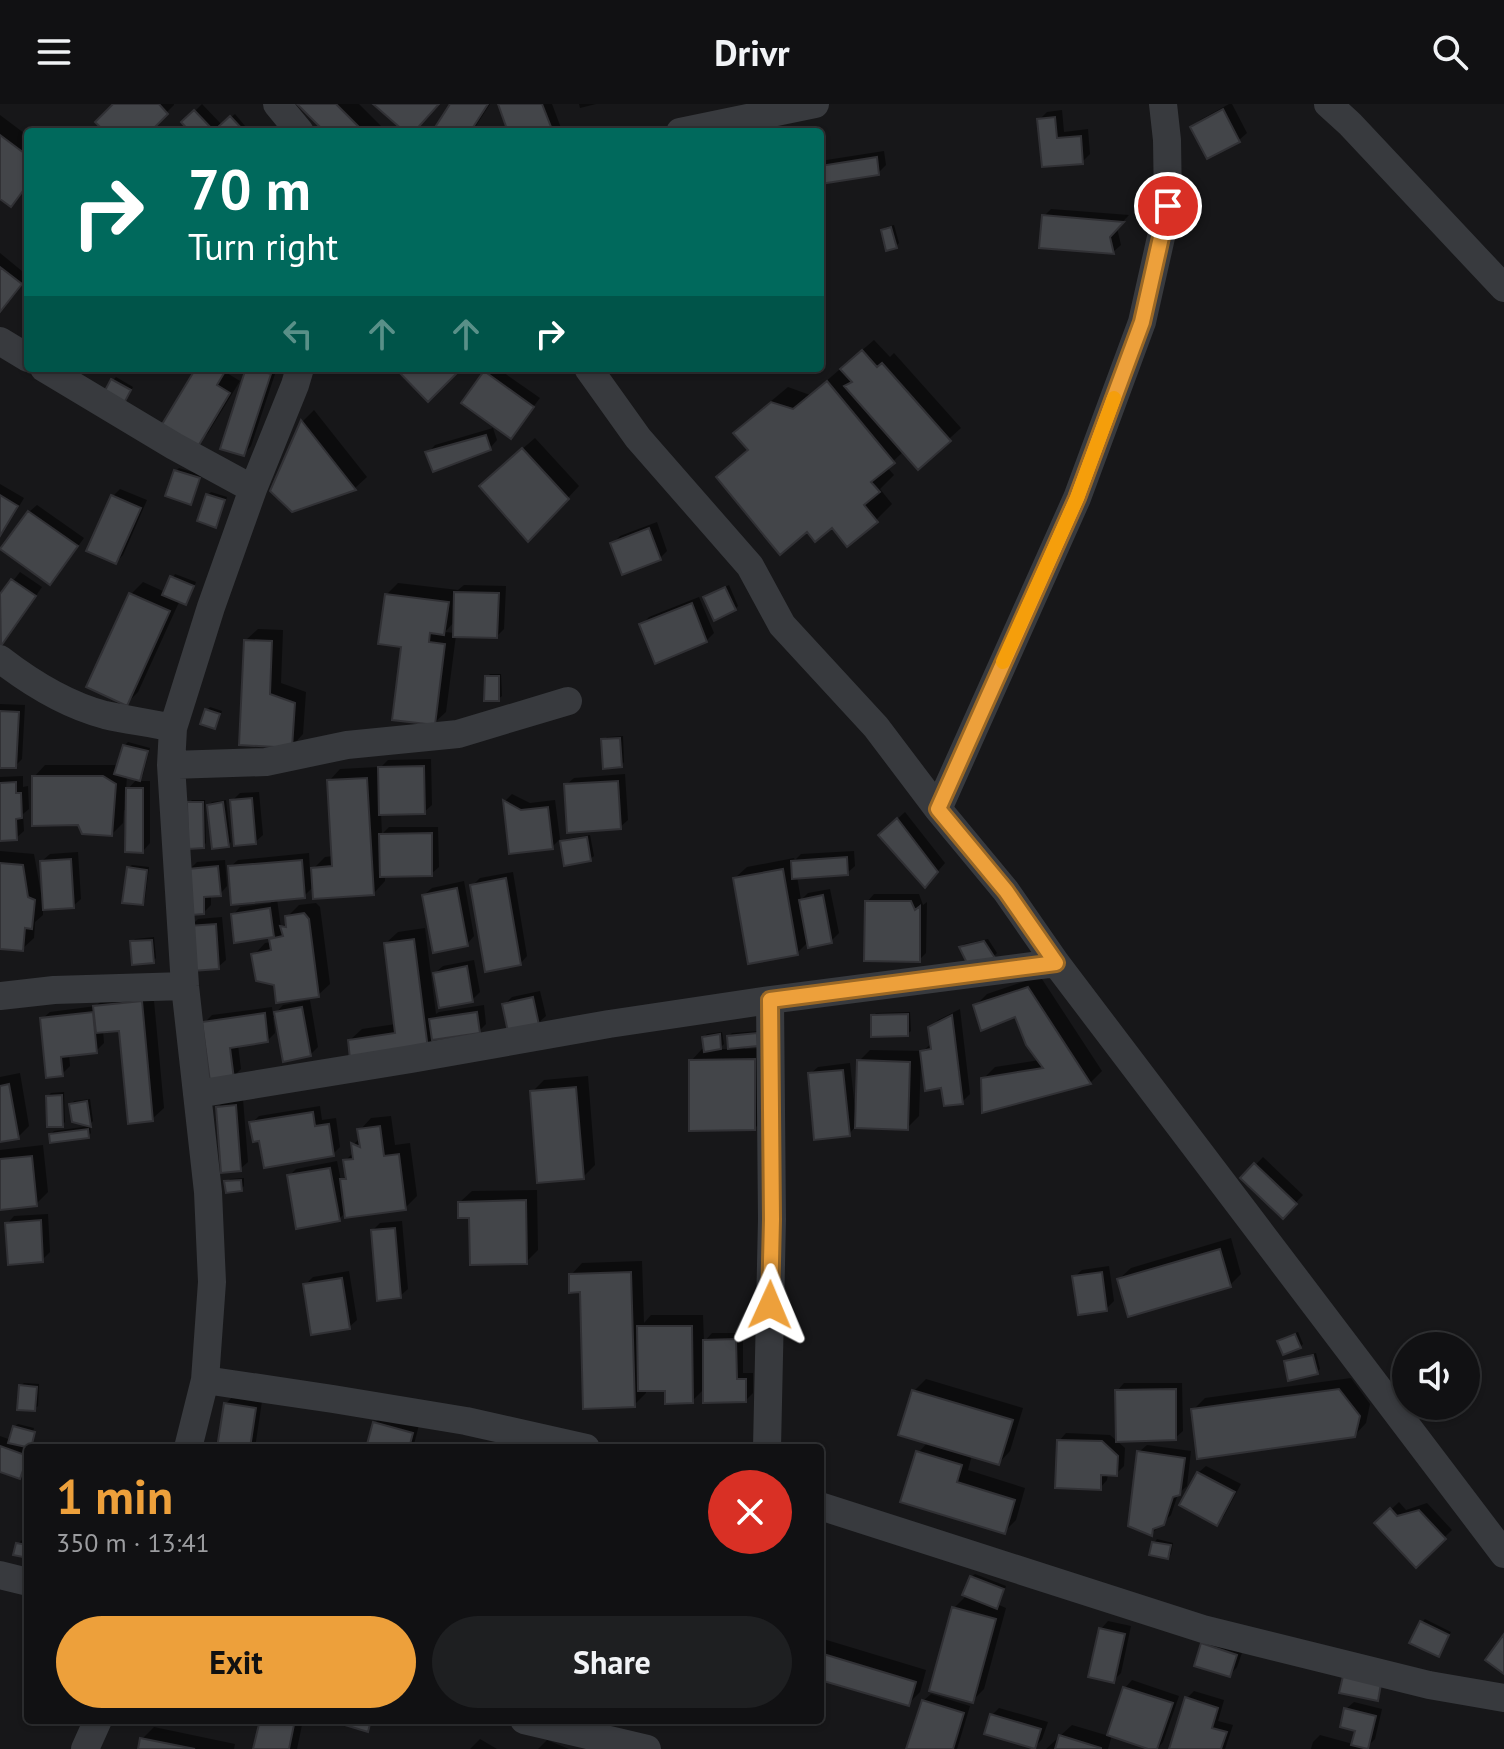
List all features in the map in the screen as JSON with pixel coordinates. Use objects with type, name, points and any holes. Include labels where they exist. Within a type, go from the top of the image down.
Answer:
[{"type":"street","points":[[277,104],[297,128]]},
{"type":"street","points":[[699,128],[815,104]]},
{"type":"street","points":[[938,809],[1077,498],[1142,322],[1168,206],[1163,104]]},
{"type":"street","points":[[1328,104],[1504,288]]},
{"type":"street","points":[[0,341],[24,356]]},
{"type":"street","points":[[51,372],[161,439],[253,489]]},
{"type":"street","points":[[189,1444],[205,1380],[212,1282],[208,1192],[185,986],[171,765],[173,728],[211,607],[299,372]]},
{"type":"street","points":[[591,372],[638,438],[750,566],[782,625],[876,727],[1006,891],[1056,963],[1504,1554]]},
{"type":"street","points":[[0,659],[60,698],[103,714],[173,728]]},
{"type":"street","points":[[171,765],[266,762],[347,745],[458,734],[568,701]]},
{"type":"street","points":[[197,1094],[609,1024],[1056,963]]},
{"type":"street","points":[[0,996],[54,990],[185,986]]},
{"type":"street","points":[[767,1444],[772,1219],[770,1000]]},
{"type":"street","points":[[205,1380],[466,1421],[568,1444]]},
{"type":"street","points":[[824,1507],[1203,1629],[1429,1685],[1504,1698]]},
{"type":"street","points":[[0,1575],[24,1581]]},
{"type":"street","points":[[85,1749],[96,1724]]},
{"type":"street","points":[[541,1724],[647,1749]]},
{"type":"building","points":[[113,104],[159,104],[168,114],[154,128],[101,128],[95,122]]},
{"type":"building","points":[[297,104],[336,104],[360,128],[321,128]]},
{"type":"building","points":[[373,104],[439,104],[418,128],[400,128]]},
{"type":"building","points":[[450,104],[488,104],[473,128],[435,128]]},
{"type":"building","points":[[498,104],[542,104],[551,128],[507,128]]},
{"type":"building","points":[[1223,109],[1240,142],[1207,159],[1190,127]]},
{"type":"building","points":[[194,110],[211,128],[186,128],[181,122]]},
{"type":"building","points":[[230,116],[241,128],[219,128]]},
{"type":"building","points":[[1055,117],[1057,138],[1081,136],[1083,164],[1042,167],[1037,119]]},
{"type":"building","points":[[0,135],[24,153],[24,189],[11,207],[0,199]]},
{"type":"building","points":[[877,157],[879,175],[824,183],[824,165]]},
{"type":"building","points":[[1042,215],[1124,222],[1110,237],[1114,254],[1039,248]]},
{"type":"building","points":[[891,227],[897,248],[886,251],[881,230]]},
{"type":"building","points":[[0,267],[22,284],[0,312]]},
{"type":"building","points":[[862,350],[877,367],[882,363],[951,441],[918,470],[844,386],[852,382],[840,369]]},
{"type":"building","points":[[194,372],[225,372],[217,385],[230,393],[197,448],[161,426]]},
{"type":"building","points":[[245,372],[271,374],[244,456],[220,449]]},
{"type":"building","points":[[399,372],[458,372],[428,402]]},
{"type":"building","points":[[485,372],[534,407],[511,439],[461,403]]},
{"type":"building","points":[[111,379],[131,390],[121,409],[101,398]]},
{"type":"building","points":[[827,381],[895,463],[871,482],[880,492],[864,505],[878,522],[847,547],[832,528],[815,542],[807,532],[780,555],[716,477],[748,450],[733,433],[771,402],[793,409]]},
{"type":"building","points":[[301,420],[356,490],[292,512],[270,491]]},
{"type":"building","points":[[486,435],[491,450],[433,472],[425,452]]},
{"type":"building","points":[[522,448],[569,499],[528,542],[479,486]]},
{"type":"building","points":[[174,470],[200,478],[191,505],[165,496]]},
{"type":"building","points":[[206,494],[225,500],[216,528],[197,521]]},
{"type":"building","points":[[0,495],[18,506],[0,536]]},
{"type":"building","points":[[111,495],[141,508],[116,564],[86,551]]},
{"type":"building","points":[[28,511],[78,546],[50,585],[0,549]]},
{"type":"building","points":[[649,528],[661,560],[622,575],[610,543]]},
{"type":"building","points":[[170,576],[194,586],[186,605],[162,595]]},
{"type":"building","points":[[11,579],[36,596],[1,646],[0,594]]},
{"type":"building","points":[[725,587],[736,610],[714,621],[703,597]]},
{"type":"building","points":[[454,592],[499,593],[497,638],[453,637]]},
{"type":"building","points":[[129,593],[170,611],[127,706],[86,687]]},
{"type":"building","points":[[385,594],[449,602],[444,635],[430,633],[429,642],[445,644],[435,725],[392,720],[401,647],[378,644]]},
{"type":"building","points":[[692,603],[707,642],[655,664],[639,624]]},
{"type":"building","points":[[244,640],[272,641],[270,694],[295,703],[292,748],[239,745]]},
{"type":"building","points":[[485,676],[499,676],[499,701],[484,701]]},
{"type":"building","points":[[205,709],[220,714],[215,729],[200,724]]},
{"type":"building","points":[[0,711],[19,712],[16,768],[0,768]]},
{"type":"building","points":[[620,738],[622,767],[603,769],[601,739]]},
{"type":"building","points":[[123,745],[148,751],[140,781],[114,774]]},
{"type":"building","points":[[424,766],[425,814],[379,815],[378,767]]},
{"type":"building","points":[[32,776],[103,776],[116,784],[112,836],[82,834],[78,825],[32,826]]},
{"type":"building","points":[[367,778],[374,895],[313,899],[311,868],[332,866],[327,780]]},
{"type":"building","points":[[618,781],[621,829],[567,833],[564,784]]},
{"type":"building","points":[[16,782],[16,793],[21,793],[22,818],[16,819],[17,840],[0,841],[0,783]]},
{"type":"building","points":[[126,788],[143,788],[143,853],[125,852]]},
{"type":"building","points":[[252,798],[256,844],[234,846],[230,800]]},
{"type":"building","points":[[503,800],[521,810],[548,807],[553,849],[509,854]]},
{"type":"building","points":[[187,802],[203,802],[204,848],[188,849]]},
{"type":"building","points":[[223,802],[229,847],[212,849],[207,805]]},
{"type":"building","points":[[897,818],[938,872],[925,888],[878,835]]},
{"type":"building","points":[[432,833],[432,876],[380,877],[379,834]]},
{"type":"building","points":[[587,837],[591,861],[564,866],[560,841]]},
{"type":"building","points":[[847,857],[848,875],[792,879],[791,861]]},
{"type":"building","points":[[71,859],[74,908],[43,910],[40,861]]},
{"type":"building","points":[[302,860],[305,898],[231,905],[228,866]]},
{"type":"building","points":[[0,863],[23,865],[28,897],[35,900],[32,929],[25,928],[23,951],[0,949]]},
{"type":"building","points":[[218,866],[221,896],[204,897],[204,914],[191,915],[188,869]]},
{"type":"building","points":[[127,867],[147,870],[143,905],[122,903]]},
{"type":"building","points":[[783,869],[798,955],[748,964],[733,878]]},
{"type":"building","points":[[506,878],[521,965],[485,972],[470,885]]},
{"type":"building","points":[[457,888],[468,946],[433,953],[422,895]]},
{"type":"building","points":[[823,895],[832,943],[808,948],[799,900]]},
{"type":"building","points":[[865,901],[911,901],[915,910],[920,906],[920,962],[864,961]]},
{"type":"building","points":[[270,908],[274,937],[234,943],[231,914]]},
{"type":"building","points":[[304,913],[309,919],[319,997],[276,1003],[274,985],[256,981],[251,954],[271,950],[269,939],[283,936],[280,926],[286,927],[285,916]]},
{"type":"building","points":[[216,924],[219,969],[192,971],[188,926]]},
{"type":"building","points":[[414,939],[428,1049],[350,1059],[348,1040],[395,1033],[384,943]]},
{"type":"building","points":[[152,940],[154,963],[132,965],[130,941]]},
{"type":"building","points":[[984,941],[995,958],[968,965],[959,947]]},
{"type":"building","points":[[467,966],[473,1002],[439,1008],[433,973]]},
{"type":"building","points":[[1028,987],[1091,1084],[982,1113],[981,1078],[1043,1068],[1026,1045],[1015,1017],[981,1031],[973,1005]]},
{"type":"building","points":[[533,997],[539,1025],[508,1032],[502,1004]]},
{"type":"building","points":[[142,1001],[153,1121],[128,1124],[119,1031],[96,1033],[93,1006]]},
{"type":"building","points":[[302,1007],[311,1056],[283,1062],[274,1012]]},
{"type":"building","points":[[93,1012],[97,1053],[61,1057],[63,1076],[46,1078],[40,1018]]},
{"type":"building","points":[[477,1012],[480,1033],[432,1040],[429,1019]]},
{"type":"building","points":[[265,1013],[268,1042],[230,1048],[234,1079],[210,1082],[202,1022]]},
{"type":"building","points":[[908,1014],[908,1036],[871,1037],[871,1015]]},
{"type":"building","points":[[952,1015],[963,1104],[944,1106],[941,1088],[925,1091],[920,1051],[931,1049],[928,1027]]},
{"type":"building","points":[[757,1033],[758,1046],[728,1049],[727,1036]]},
{"type":"building","points":[[720,1034],[721,1049],[704,1052],[702,1037]]},
{"type":"building","points":[[755,1059],[755,1130],[689,1131],[689,1060]]},
{"type":"building","points":[[857,1060],[910,1062],[908,1130],[855,1128]]},
{"type":"building","points":[[843,1070],[850,1136],[814,1140],[808,1073]]},
{"type":"building","points":[[9,1084],[19,1139],[0,1142],[0,1086]]},
{"type":"building","points":[[576,1087],[584,1179],[537,1183],[530,1091]]},
{"type":"building","points":[[62,1095],[63,1127],[47,1127],[46,1096]]},
{"type":"building","points":[[87,1101],[91,1127],[72,1122],[69,1104]]},
{"type":"building","points":[[236,1105],[241,1171],[221,1173],[216,1107]]},
{"type":"building","points":[[313,1112],[315,1126],[329,1124],[334,1156],[264,1168],[259,1141],[253,1142],[249,1122]]},
{"type":"building","points":[[380,1126],[384,1156],[399,1154],[406,1210],[345,1218],[340,1179],[346,1179],[343,1160],[353,1159],[351,1143],[360,1147],[357,1129]]},
{"type":"building","points":[[88,1129],[89,1138],[50,1143],[49,1134]]},
{"type":"building","points":[[32,1156],[37,1206],[0,1210],[0,1159]]},
{"type":"building","points":[[1254,1163],[1297,1204],[1283,1219],[1240,1178]]},
{"type":"building","points":[[330,1168],[340,1221],[296,1229],[287,1175]]},
{"type":"building","points":[[241,1180],[242,1191],[226,1193],[224,1181]]},
{"type":"building","points":[[526,1200],[527,1264],[470,1265],[469,1218],[458,1218],[458,1202]]},
{"type":"building","points":[[41,1220],[43,1262],[8,1265],[5,1223]]},
{"type":"building","points":[[395,1228],[401,1298],[377,1301],[371,1230]]},
{"type":"building","points":[[1220,1249],[1231,1287],[1128,1317],[1117,1279]]},
{"type":"building","points":[[631,1272],[635,1407],[583,1409],[580,1292],[569,1293],[569,1274]]},
{"type":"building","points":[[1102,1272],[1107,1311],[1078,1315],[1072,1276]]},
{"type":"building","points":[[342,1278],[350,1329],[311,1335],[303,1284]]},
{"type":"building","points":[[637,1326],[692,1326],[693,1403],[665,1404],[665,1391],[638,1391]]},
{"type":"building","points":[[1295,1334],[1301,1348],[1283,1355],[1277,1341]]},
{"type":"building","points":[[736,1339],[737,1379],[746,1379],[746,1402],[703,1403],[703,1340]]},
{"type":"building","points":[[1313,1355],[1318,1374],[1288,1381],[1284,1361]]},
{"type":"building","points":[[19,1385],[37,1387],[35,1411],[17,1410]]},
{"type":"building","points":[[1176,1389],[1176,1440],[1116,1442],[1115,1390]]},
{"type":"building","points":[[1339,1389],[1360,1416],[1355,1437],[1197,1459],[1191,1409]]},
{"type":"building","points":[[912,1390],[1013,1420],[999,1465],[898,1435]]},
{"type":"building","points":[[224,1403],[256,1408],[251,1444],[218,1444]]},
{"type":"building","points":[[373,1422],[413,1433],[410,1444],[367,1444]]},
{"type":"building","points":[[13,1426],[35,1432],[32,1444],[24,1446],[8,1443]]},
{"type":"building","points":[[1057,1440],[1102,1441],[1118,1456],[1117,1476],[1101,1475],[1101,1490],[1055,1488]]},
{"type":"building","points":[[0,1446],[24,1455],[20,1479],[0,1472]]},
{"type":"building","points":[[916,1451],[962,1465],[957,1482],[1015,1500],[1005,1534],[900,1502]]},
{"type":"building","points":[[1137,1451],[1185,1458],[1180,1495],[1173,1497],[1164,1525],[1153,1529],[1152,1536],[1128,1526]]},
{"type":"building","points":[[1197,1472],[1235,1492],[1217,1526],[1179,1505]]},
{"type":"building","points":[[1390,1508],[1397,1516],[1419,1510],[1446,1539],[1416,1568],[1374,1523]]},
{"type":"building","points":[[1152,1542],[1171,1545],[1168,1559],[1149,1555]]},
{"type":"building","points":[[16,1543],[24,1544],[24,1557],[13,1555]]},
{"type":"building","points":[[970,1576],[1004,1589],[997,1609],[962,1595]]},
{"type":"building","points":[[952,1607],[996,1619],[973,1703],[929,1691]]},
{"type":"building","points":[[1420,1621],[1449,1635],[1439,1657],[1409,1643]]},
{"type":"building","points":[[1099,1628],[1125,1634],[1114,1683],[1088,1677]]},
{"type":"building","points":[[1504,1634],[1504,1674],[1485,1660]]},
{"type":"building","points":[[1201,1643],[1237,1655],[1230,1677],[1194,1666]]},
{"type":"building","points":[[824,1654],[916,1682],[909,1706],[824,1681]]},
{"type":"building","points":[[1343,1676],[1381,1684],[1378,1701],[1339,1693]]},
{"type":"building","points":[[1123,1687],[1173,1703],[1157,1749],[1148,1749],[1107,1735]]},
{"type":"building","points":[[1185,1697],[1218,1708],[1212,1728],[1227,1732],[1221,1749],[1169,1749]]},
{"type":"building","points":[[922,1700],[964,1713],[953,1749],[906,1749]]},
{"type":"building","points":[[1344,1708],[1376,1716],[1368,1749],[1351,1745],[1355,1731],[1340,1727]]},
{"type":"building","points":[[990,1714],[1041,1729],[1035,1749],[984,1734]]},
{"type":"building","points":[[259,1724],[294,1724],[289,1749],[253,1749]]},
{"type":"building","points":[[345,1724],[370,1724],[368,1732]]},
{"type":"building","points":[[1059,1735],[1101,1748],[1101,1749],[1055,1749]]},
{"type":"building","points":[[140,1738],[195,1749],[138,1749]]},
{"type":"slow traffic","points":[[1003,662],[1077,498],[1114,398]]},
{"type":"route","points":[[770,1305],[770,1000],[1056,963],[1006,891],[938,809],[1077,498],[1142,322],[1168,206]]}]
